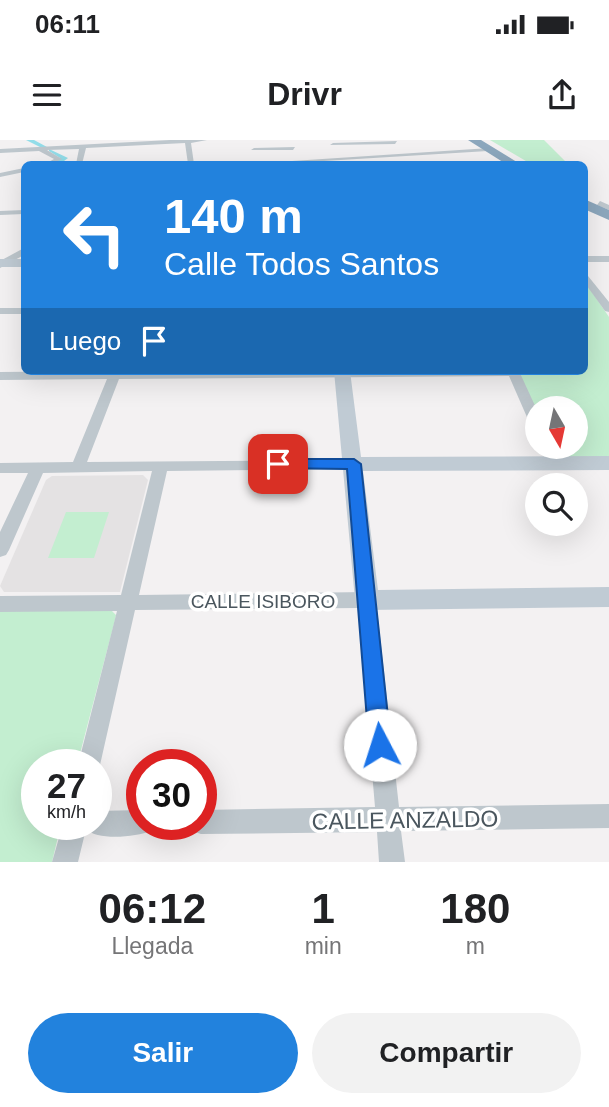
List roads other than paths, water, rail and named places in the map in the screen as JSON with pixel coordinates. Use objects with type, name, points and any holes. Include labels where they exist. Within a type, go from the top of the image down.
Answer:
[{"type":"highway","points":[[473,140],[518,161]]},
{"type":"highway","points":[[485,145],[509,161]]},
{"type":"street","points":[[34,140],[53,148]]},
{"type":"street","points":[[0,151],[204,140]]},
{"type":"street","points":[[23,141],[59,159],[55,161]]},
{"type":"street","points":[[188,141],[191,161]]},
{"type":"street","points":[[332,145],[394,141],[417,161]]},
{"type":"street","points":[[254,150],[291,144],[299,161]]},
{"type":"street","points":[[324,161],[446,152],[485,145]]},
{"type":"street","points":[[80,161],[83,146]]},
{"type":"street","points":[[439,146],[446,152]]},
{"type":"street","points":[[0,177],[21,171]]},
{"type":"street","points":[[0,177],[21,177]]},
{"type":"street","points":[[0,214],[21,212]]},
{"type":"street","points":[[1,263],[21,253]]},
{"type":"street","points":[[588,260],[609,260]]},
{"type":"street","points":[[1,263],[21,262]]},
{"type":"street","points":[[588,279],[609,308]]},
{"type":"street","points":[[0,312],[21,311]]},
{"type":"street","points":[[0,376],[39,375]]},
{"type":"street","points":[[78,467],[115,375]]},
{"type":"street","points":[[342,375],[368,600],[386,821],[392,862]]},
{"type":"street","points":[[514,375],[525,398]]},
{"type":"street","points":[[0,468],[354,464],[525,456]]},
{"type":"street","points":[[580,459],[609,463]]},
{"type":"street","points":[[93,749],[161,465]]},
{"type":"street","points":[[0,550],[38,468]]},
{"type":"street","name":"CALLE ISIBORO","points":[[0,604],[609,597]]},
{"type":"street","name":"CALLE ANZALDO","points":[[217,822],[609,816]]},
{"type":"street","points":[[65,862],[71,840]]},
{"type":"waterway","points":[[29,140],[44,147]]},
{"type":"waterway","points":[[51,150],[65,158],[60,161]]}]
